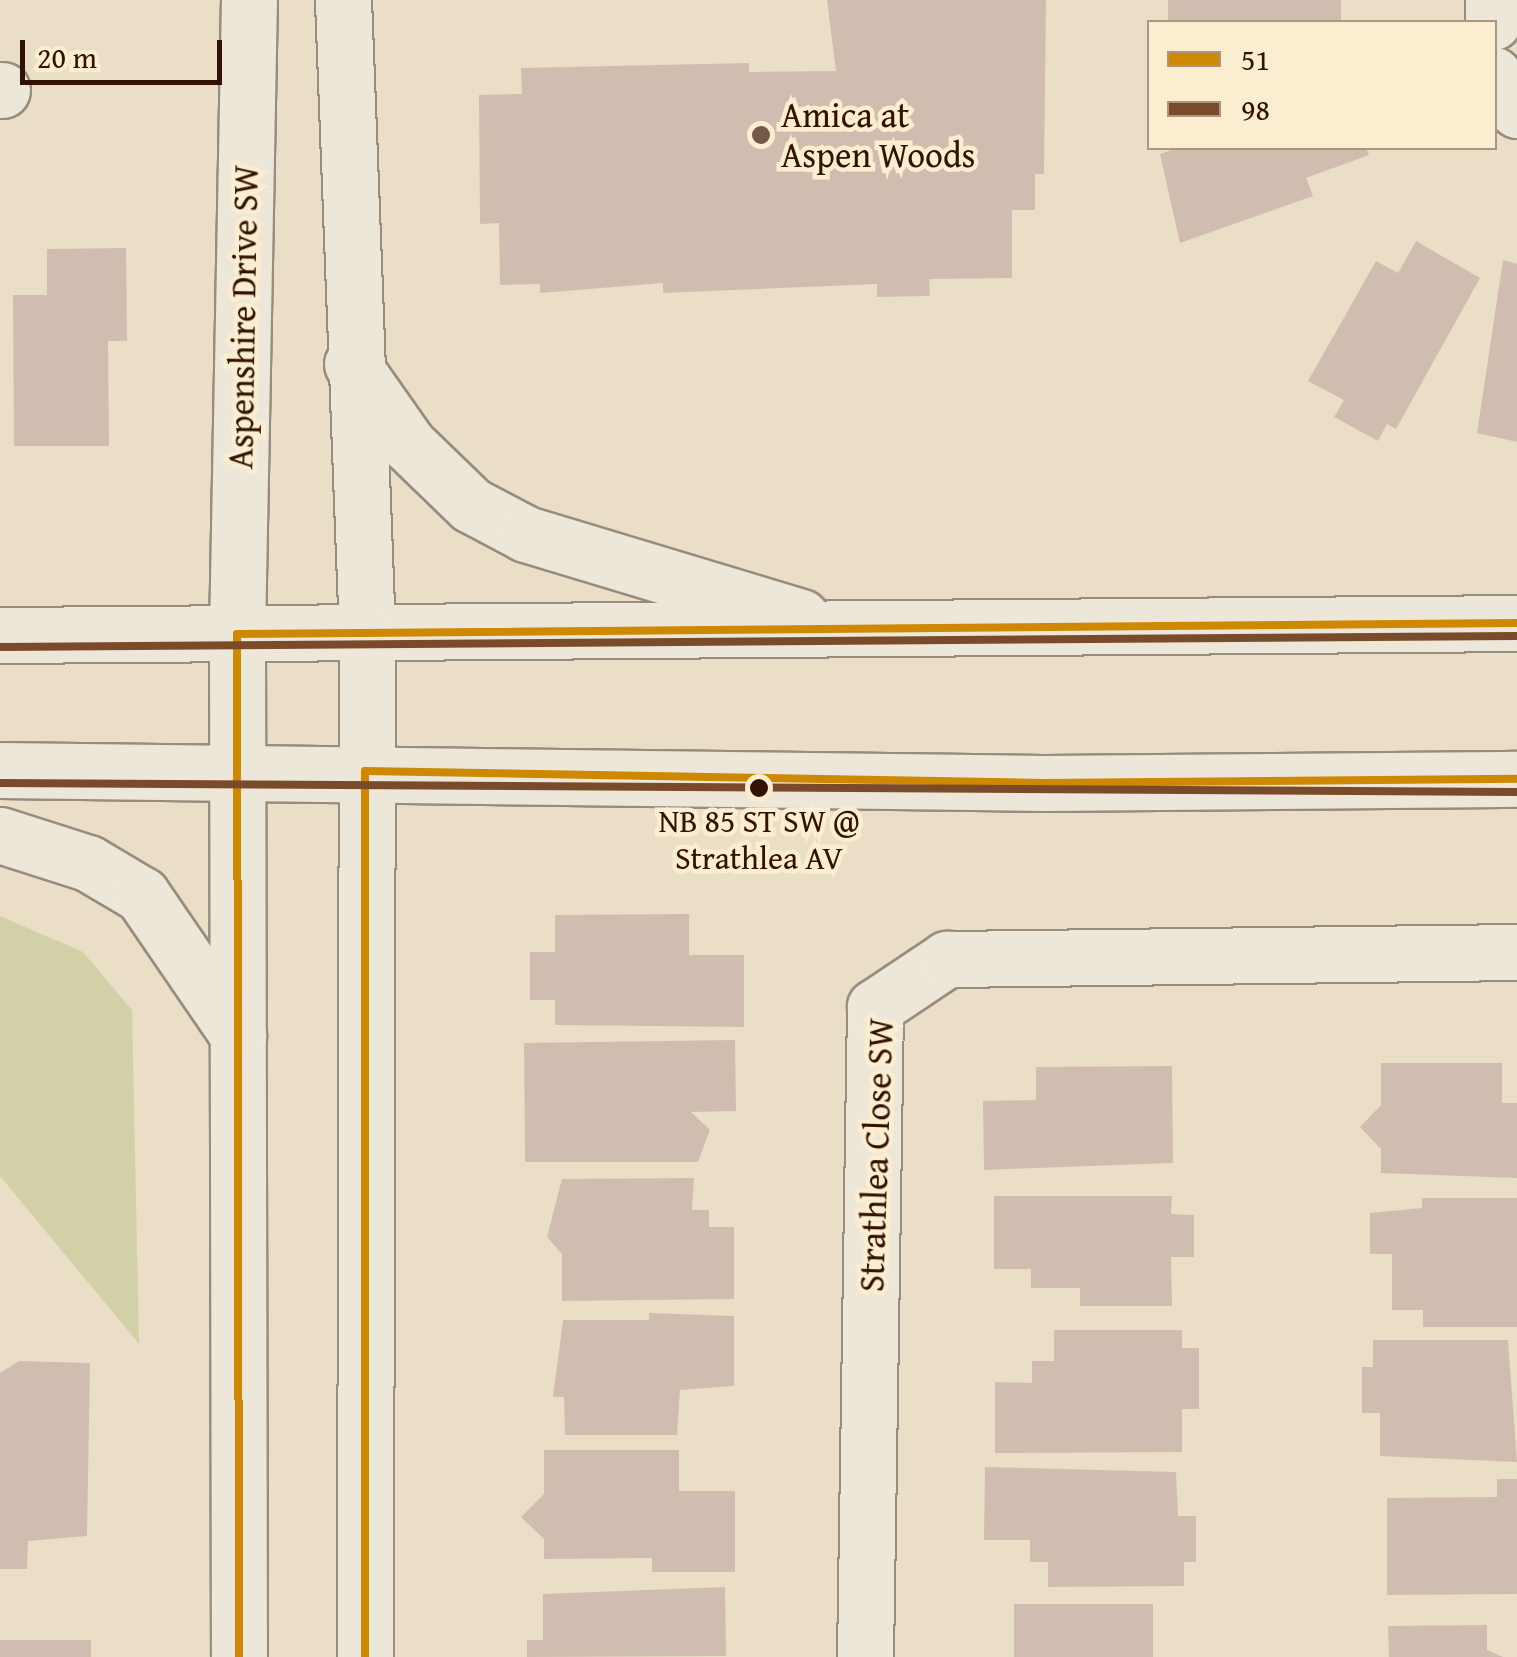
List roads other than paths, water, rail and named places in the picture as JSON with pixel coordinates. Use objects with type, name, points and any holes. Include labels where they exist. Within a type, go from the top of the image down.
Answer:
[{"type":"street","name":"Aspenshire Drive SW","points":[[238,1657],[236,634],[249,0]]},
{"type":"street","points":[[342,0],[352,364],[367,632],[365,1657]]},
{"type":"street","points":[[1497,80],[1517,110]]},
{"type":"street","points":[[352,364],[409,445],[471,505],[526,534],[712,584],[832,629]]},
{"type":"street","points":[[0,635],[1517,622]]},
{"type":"street","points":[[0,770],[365,771],[1044,783],[1517,779]]},
{"type":"street","points":[[0,835],[88,863],[142,895],[238,1034]]},
{"type":"street","name":"Strathlea Close SW","points":[[865,1657],[875,1007],[947,959],[1517,952]]},
{"type":"place","name":"Amica at Aspen Woods","points":[[761,135]]},
{"type":"place","name":"NB 85 ST SW @ Strathlea AV","points":[[759,788]]}]
